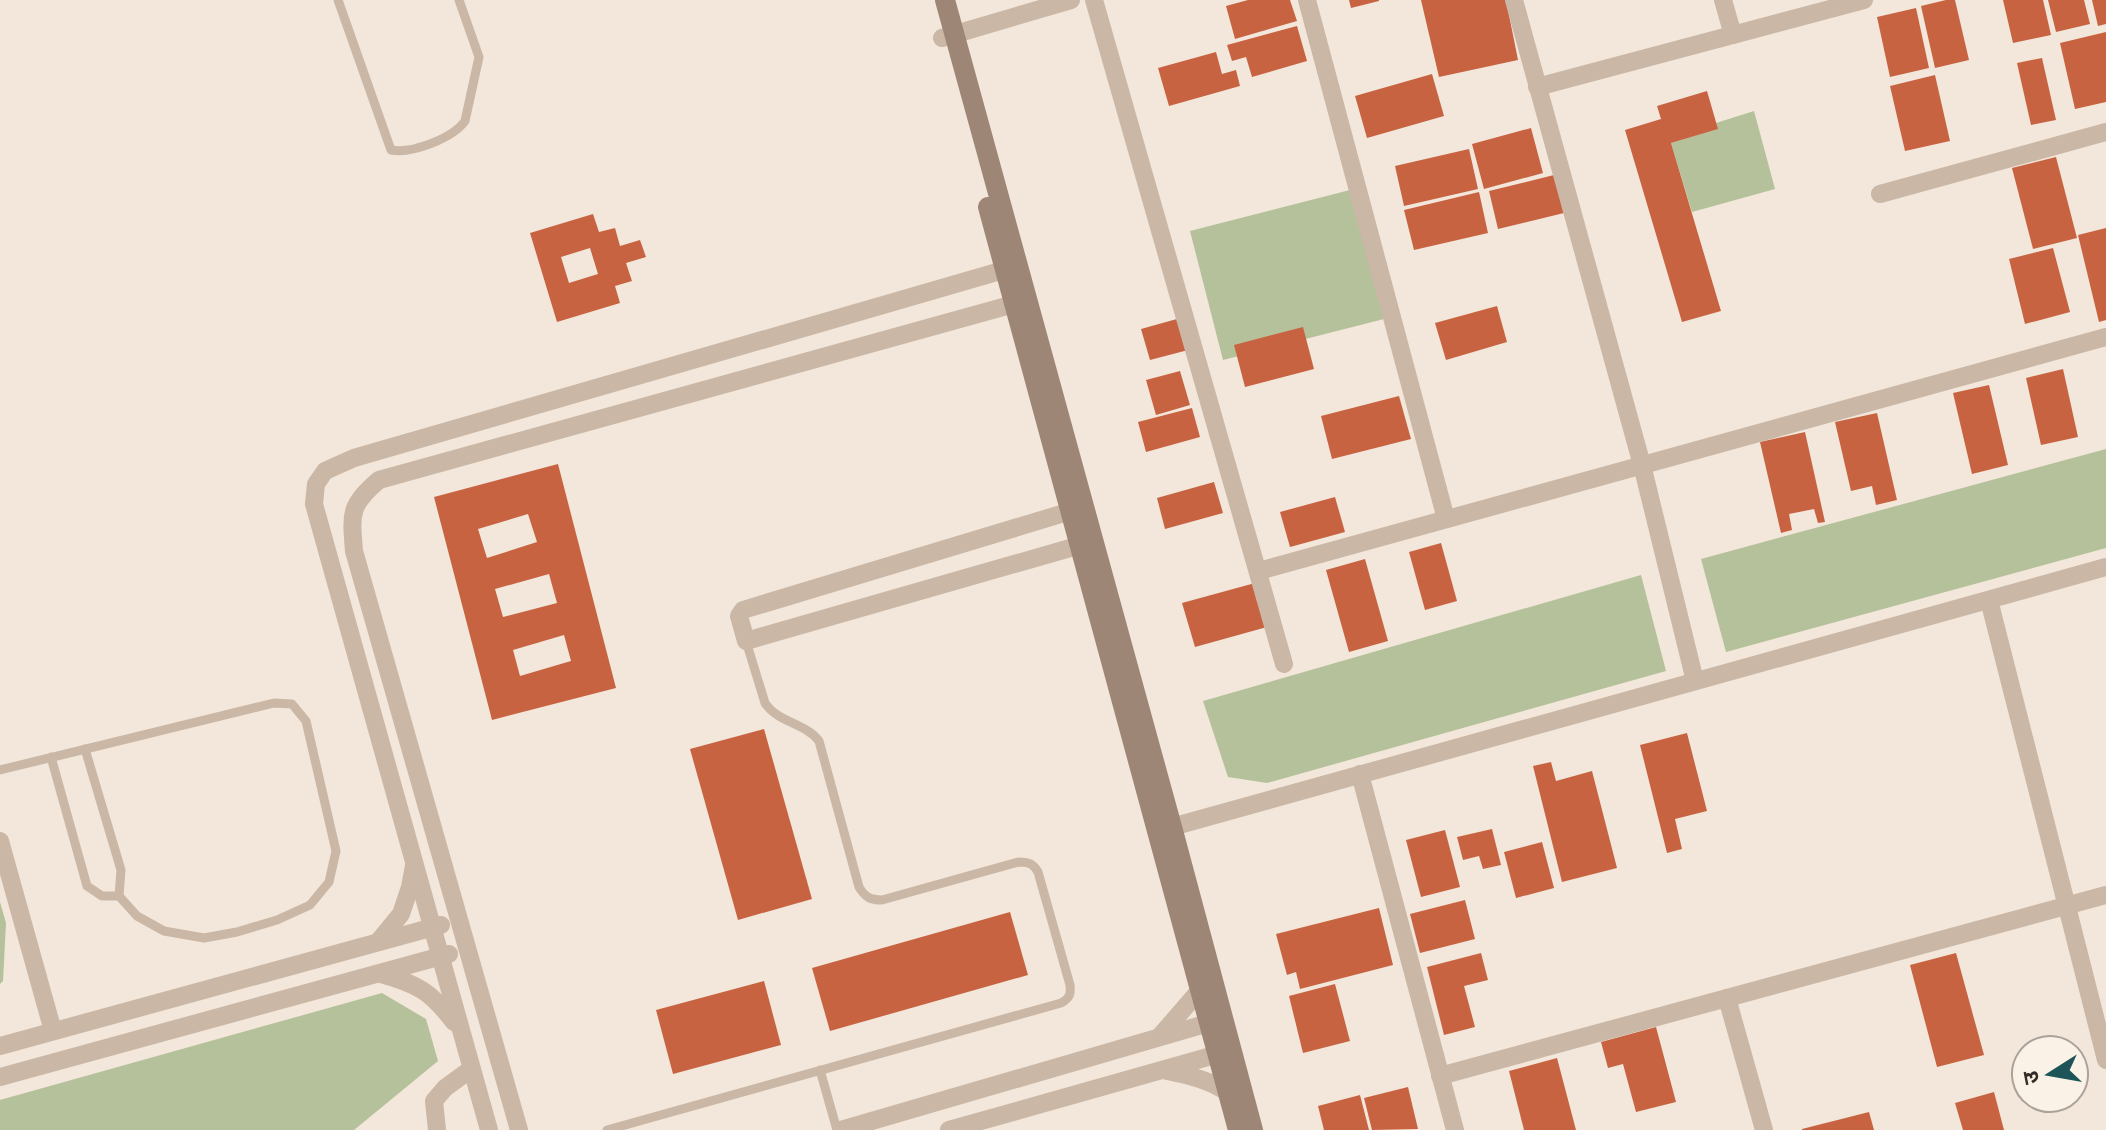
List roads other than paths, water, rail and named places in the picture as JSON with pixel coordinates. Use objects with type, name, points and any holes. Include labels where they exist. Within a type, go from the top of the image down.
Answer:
[{"type":"street","points":[[932,0],[948,36],[1216,1021],[1253,1130]]},
{"type":"street","points":[[945,0],[948,36]]},
{"type":"street","points":[[948,36],[1071,0]]},
{"type":"street","points":[[1094,0],[1284,664]]},
{"type":"street","points":[[1307,0],[1446,519]]},
{"type":"street","points":[[1514,0],[1642,465],[1695,681]]},
{"type":"street","points":[[1723,0],[1733,35]]},
{"type":"street","points":[[1537,87],[1864,0]]},
{"type":"street","points":[[1880,194],[2106,132]]},
{"type":"street","points":[[489,1130],[314,504],[316,484],[325,471],[354,458],[1012,268]]},
{"type":"street","points":[[519,1130],[354,551],[351,518],[360,496],[379,480],[1021,302]]},
{"type":"street","points":[[1259,571],[2106,337]]},
{"type":"street","points":[[1078,509],[743,610],[739,616],[746,641],[1087,544]]},
{"type":"street","points":[[1165,829],[2106,567]]},
{"type":"street","points":[[1989,600],[2106,1060]]},
{"type":"street","points":[[1360,774],[1455,1130]]},
{"type":"street","points":[[1165,829],[1200,990],[1216,1021]]},
{"type":"street","points":[[0,841],[53,1031]]},
{"type":"street","points":[[378,942],[401,914],[414,863]]},
{"type":"street","points":[[1440,1076],[2106,895]]},
{"type":"street","points":[[0,1046],[459,921]]},
{"type":"street","points":[[0,1077],[467,949]]},
{"type":"street","points":[[378,973],[405,981],[436,998],[461,1030]]},
{"type":"street","points":[[1160,1038],[1200,990]]},
{"type":"street","points":[[1727,998],[1764,1130]]},
{"type":"street","points":[[839,1130],[1216,1021]]},
{"type":"street","points":[[949,1130],[1225,1052]]},
{"type":"street","points":[[1225,1052],[1228,1093],[1238,1130]]},
{"type":"street","points":[[437,1130],[434,1101],[445,1088],[471,1069]]},
{"type":"street","points":[[1162,1070],[1189,1075],[1221,1087],[1228,1093]]},
{"type":"lane","points":[[338,0],[391,150],[402,152],[449,136],[465,121],[479,57],[462,1]]},
{"type":"lane","points":[[607,1130],[1061,1003],[1071,993],[1038,872],[1028,862],[1018,862],[882,900],[872,900],[864,895],[859,887],[819,741],[812,732],[771,712],[765,703],[746,641]]},
{"type":"lane","points":[[0,770],[51,757],[274,703],[292,704],[306,721],[328,811],[336,851],[329,882],[310,905],[277,920],[237,932],[204,938],[164,931],[137,916],[119,896],[121,870],[85,749]]},
{"type":"lane","points":[[51,757],[87,886],[102,896],[119,896]]},
{"type":"lane","points":[[820,1070],[839,1130]]}]
